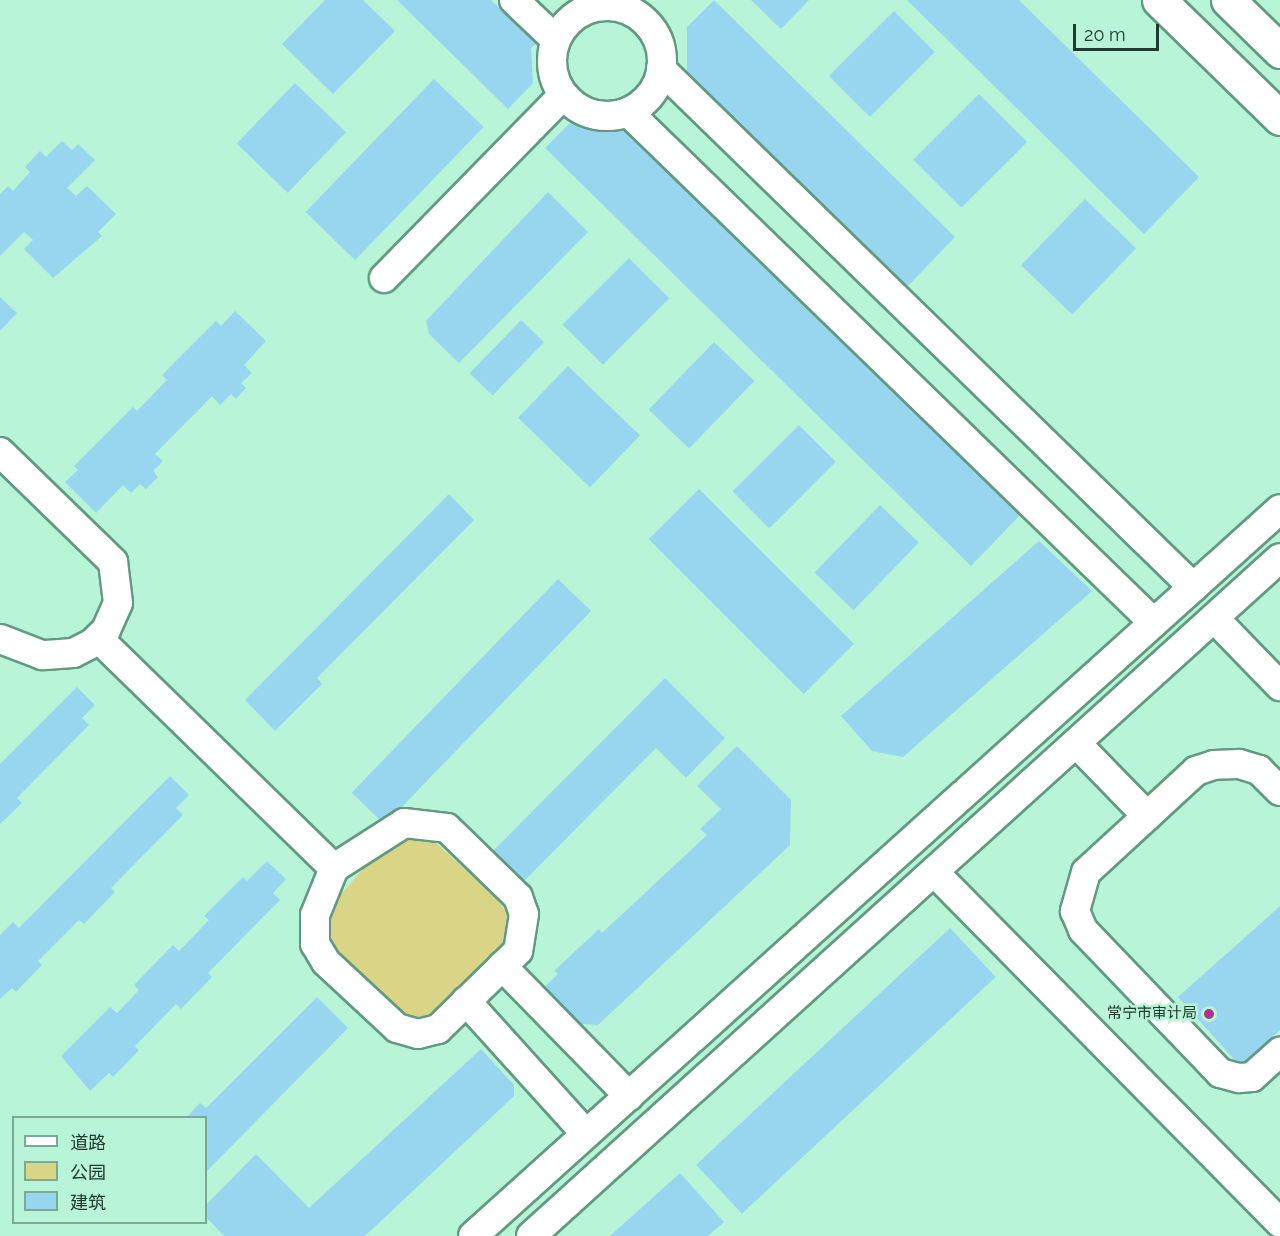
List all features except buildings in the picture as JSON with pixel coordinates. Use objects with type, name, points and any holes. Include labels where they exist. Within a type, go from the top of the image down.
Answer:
[{"type":"main road","points":[[1159,0],[1280,118]]},
{"type":"main road","points":[[1228,0],[1280,51]]},
{"type":"street","points":[[514,0],[556,40]]},
{"type":"street","points":[[593,4],[626,10],[648,9],[658,40],[661,69],[655,87],[644,101],[628,112],[600,116],[580,109],[563,95],[552,69],[556,40],[572,19],[593,4]]},
{"type":"street","points":[[661,69],[1193,587]]},
{"type":"street","points":[[384,278],[563,95]]},
{"type":"street","points":[[628,112],[1154,623]]},
{"type":"street","points":[[0,452],[113,562],[118,603],[98,638],[73,652],[42,655],[0,639]]},
{"type":"street","points":[[473,1236],[1280,509]]},
{"type":"street","points":[[531,1236],[1280,558]]},
{"type":"street","points":[[1214,618],[1280,686]]},
{"type":"street","points":[[98,638],[334,868]]},
{"type":"street","points":[[1076,743],[1148,816]]},
{"type":"street","points":[[1280,791],[1260,770],[1239,764],[1214,765],[1196,771],[1086,872],[1080,883],[1075,911],[1083,930],[1220,1073],[1239,1078],[1252,1077],[1280,1052]]},
{"type":"street","points":[[404,823],[447,828],[518,897],[524,929],[518,951],[502,966],[438,1029],[418,1034],[397,1028],[326,962],[315,944],[315,915],[334,868],[404,823]]},
{"type":"street","points":[[934,872],[1280,1223]]},
{"type":"street","points":[[502,966],[629,1096]]},
{"type":"street","points":[[466,1001],[586,1134]]},
{"type":"green space","points":[[421,839],[436,843],[494,895],[510,917],[504,949],[436,1015],[414,1020],[399,1015],[331,947],[331,919],[337,899],[375,855],[406,840]]},
{"type":"place","name":"常宁市审计局","points":[[1209,1014]]}]
